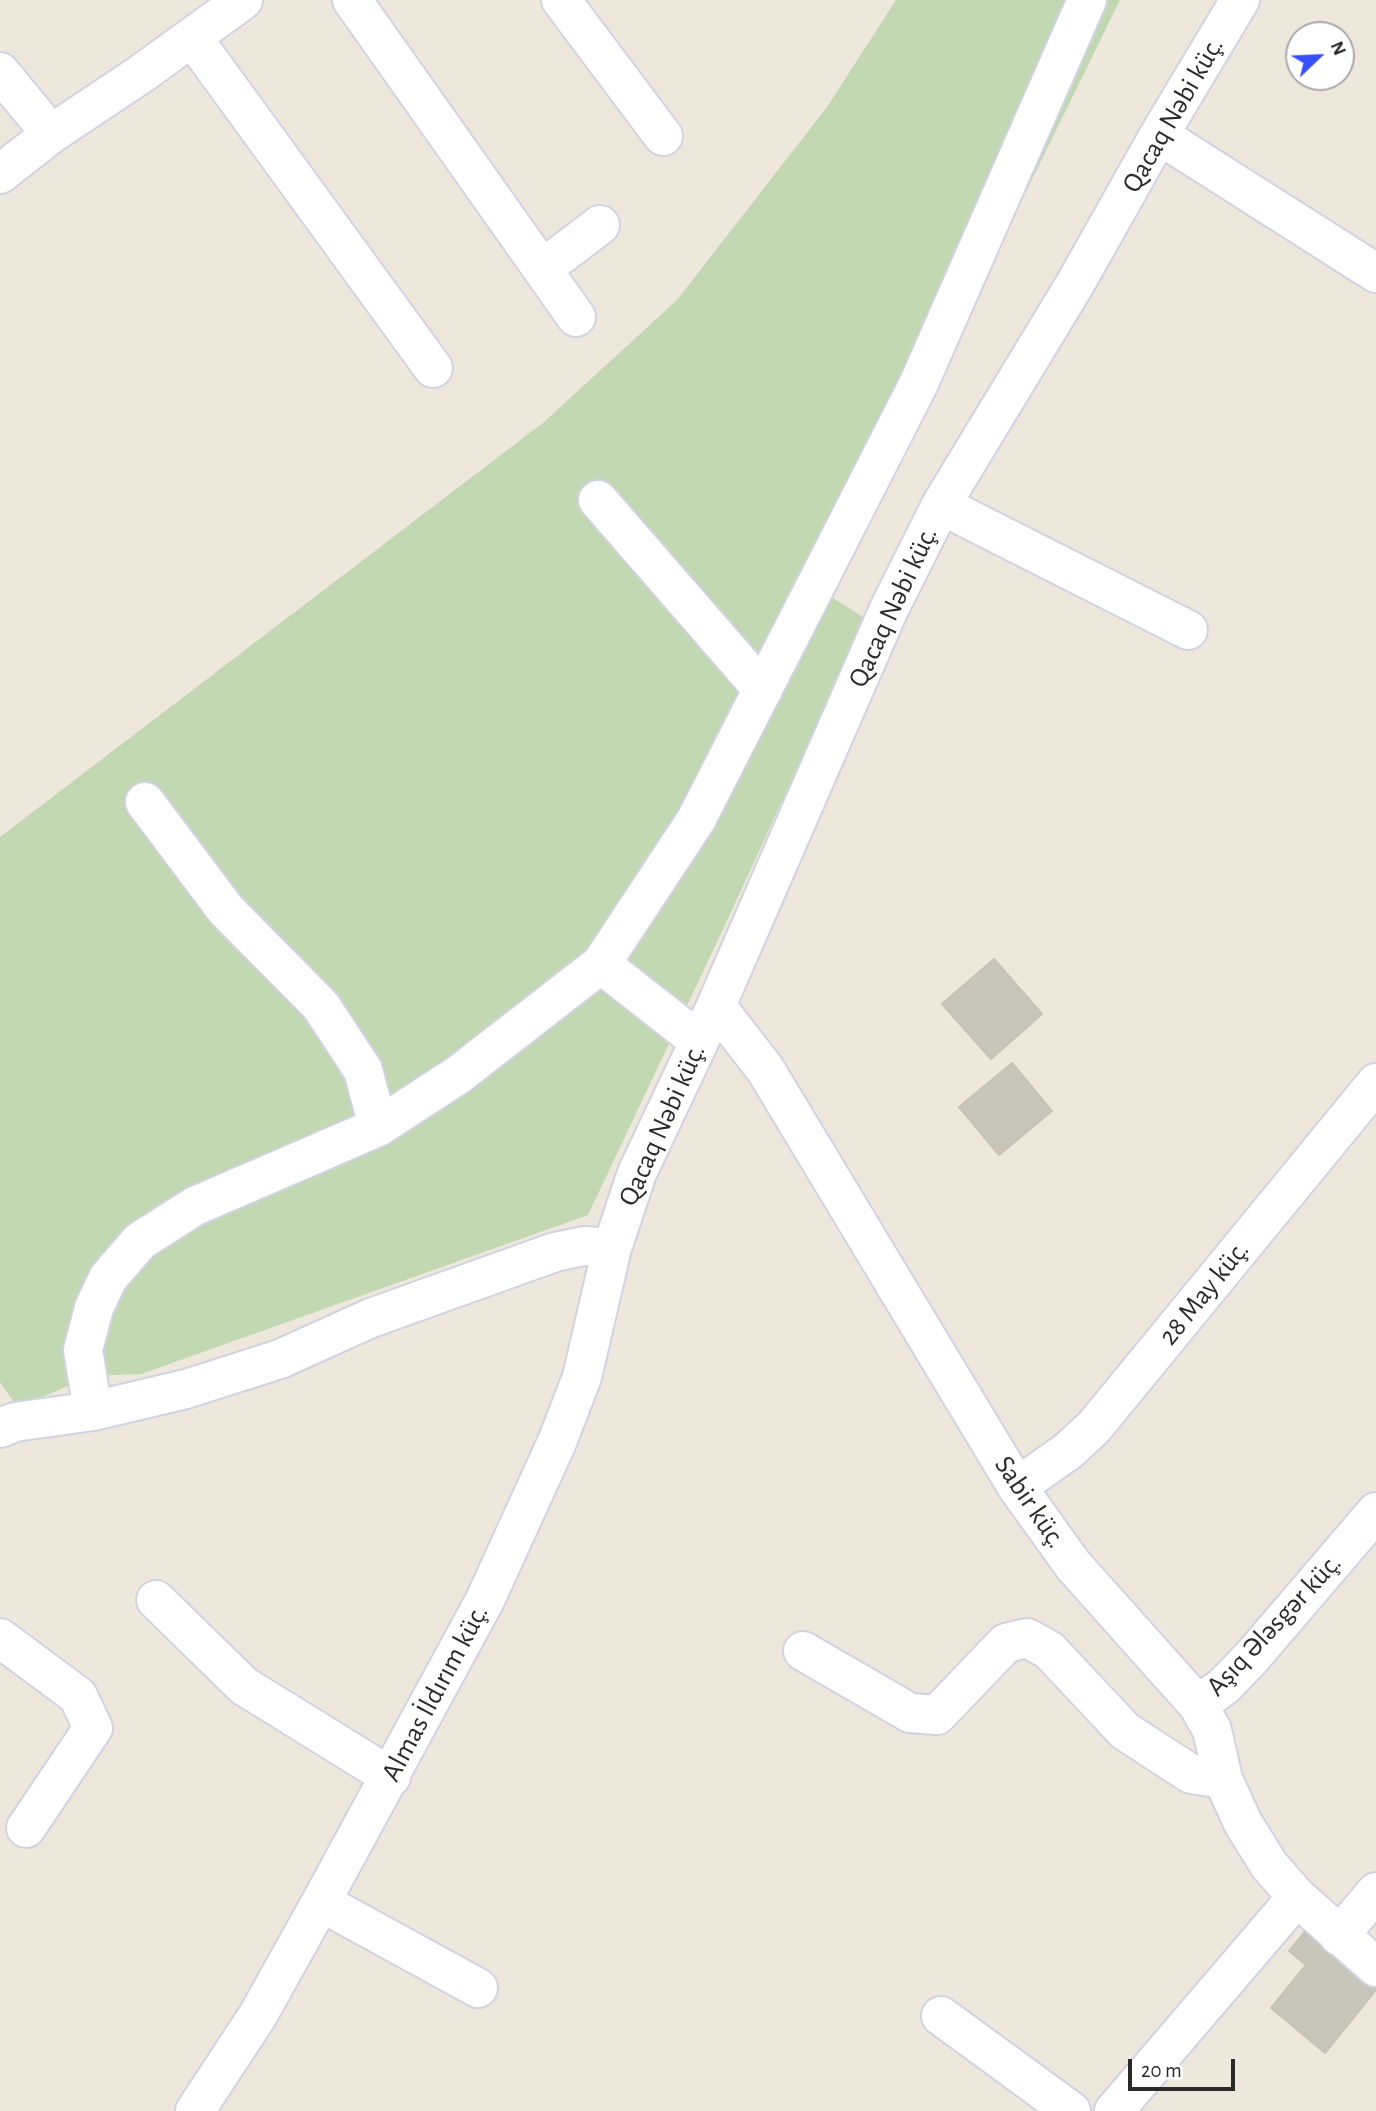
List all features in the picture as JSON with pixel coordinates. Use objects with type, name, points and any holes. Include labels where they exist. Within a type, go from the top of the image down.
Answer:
[{"type":"street","points":[[0,174],[51,134],[141,74],[243,0]]},
{"type":"street","points":[[352,0],[576,317]]},
{"type":"street","points":[[561,0],[663,136]]},
{"type":"street","points":[[93,1410],[83,1350],[94,1308],[107,1278],[140,1241],[195,1206],[378,1127],[458,1075],[601,964],[696,820],[919,383],[1087,0]]},
{"type":"street","name":"Qacaq Nəbi küç.","points":[[612,1248],[636,1173],[716,1006],[889,609],[941,505],[1075,285],[1159,135],[1240,0]]},
{"type":"street","points":[[192,37],[433,368]]},
{"type":"street","points":[[0,72],[51,134]]},
{"type":"street","points":[[1159,135],[1376,274]]},
{"type":"street","points":[[542,270],[600,225]]},
{"type":"street","points":[[598,500],[763,690]]},
{"type":"street","points":[[941,505],[1188,630]]},
{"type":"street","points":[[145,802],[226,910],[321,1006],[363,1070],[378,1127]]},
{"type":"street","points":[[601,964],[699,1041]]},
{"type":"street","name":"Sabir küç.","points":[[716,1006],[765,1069],[1017,1488],[1073,1565],[1198,1705],[1212,1730],[1223,1779],[1243,1823],[1269,1865],[1297,1896],[1376,1967]]},
{"type":"street","name":"28 May küç.","points":[[1017,1488],[1068,1451],[1094,1427],[1376,1083]]},
{"type":"street","points":[[0,1428],[15,1422],[93,1410],[186,1389],[280,1359],[370,1318],[555,1251],[584,1246],[612,1248]]},
{"type":"street","name":"Almas İldırım küç.","points":[[195,2111],[258,2015],[391,1777],[485,1600],[557,1442],[582,1377],[612,1248]]},
{"type":"street","name":"Aşıq Ələsgər küç.","points":[[1198,1705],[1223,1686],[1252,1657],[1376,1512]]},
{"type":"street","points":[[156,1600],[244,1686],[391,1777]]},
{"type":"street","points":[[0,1638],[78,1696],[93,1728],[26,1828]]},
{"type":"street","points":[[803,1651],[910,1713],[937,1715],[1006,1643],[1027,1638],[1049,1650],[1125,1731],[1191,1774],[1223,1779]]},
{"type":"street","points":[[1339,1936],[1376,1892]]},
{"type":"street","points":[[1114,2111],[1297,1896]]},
{"type":"street","points":[[321,1902],[478,1988]]},
{"type":"street","points":[[941,2016],[1071,2111]]},
{"type":"green space","points":[[896,0],[1120,0],[972,302],[833,598],[866,619],[588,1215],[141,1374],[90,1376],[18,1408],[0,1382],[0,837],[544,422],[677,300],[827,107]]},
{"type":"building","points":[[994,959],[1042,1014],[991,1059],[942,1004]]},
{"type":"building","points":[[1012,1063],[1052,1111],[999,1155],[959,1107]]},
{"type":"building","points":[[1309,1927],[1376,1982],[1376,1990],[1325,2053],[1271,2008],[1306,1965],[1289,1951]]}]
